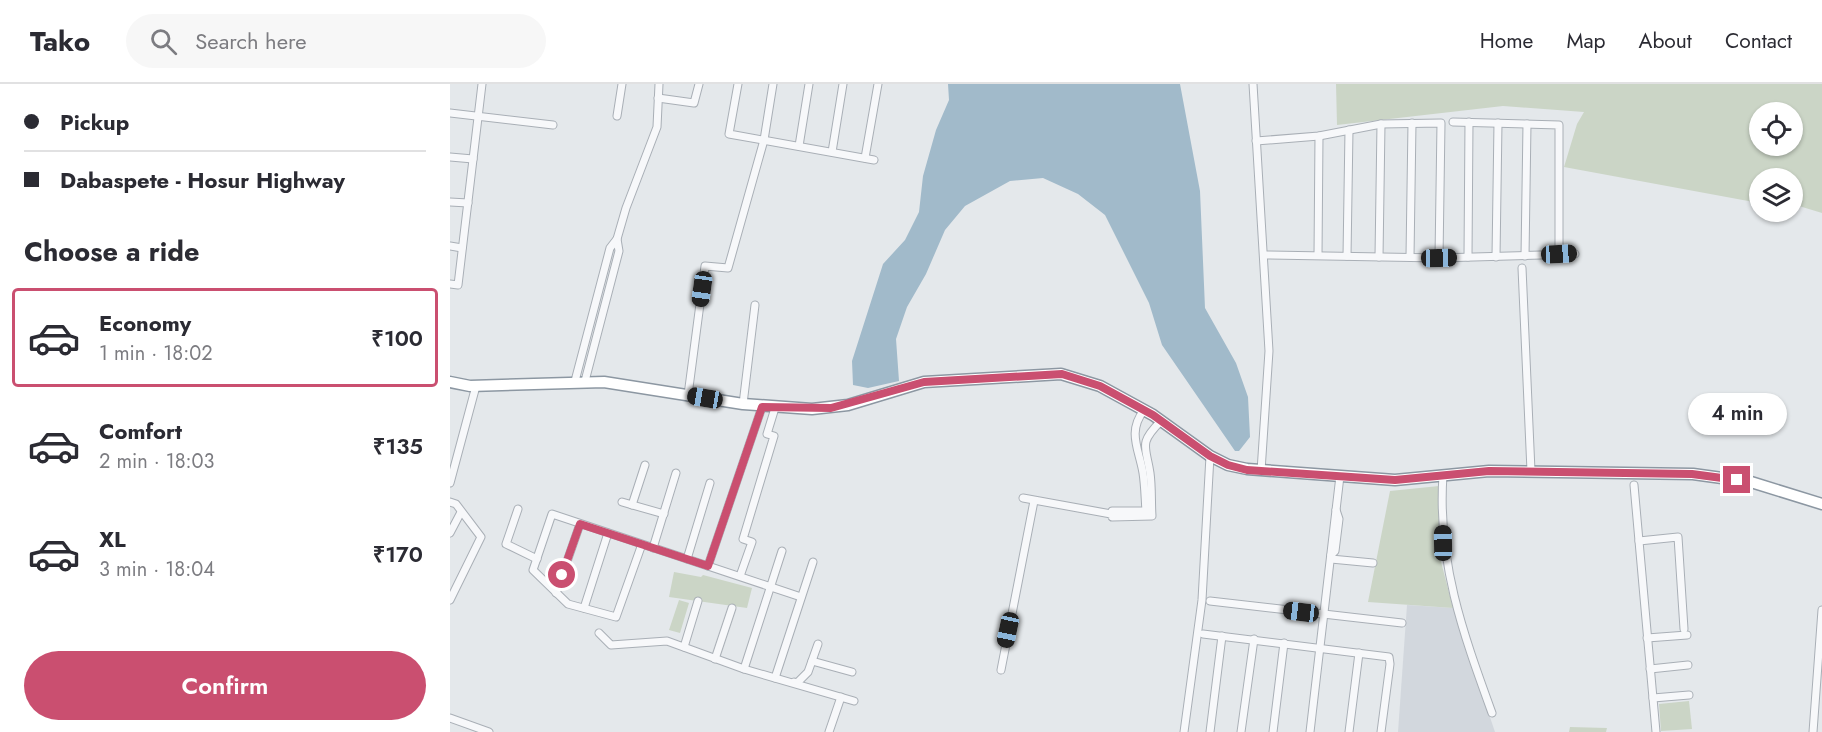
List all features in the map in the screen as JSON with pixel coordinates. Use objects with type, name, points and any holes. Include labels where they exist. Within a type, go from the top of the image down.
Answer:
[{"type":"highway","points":[[450,382],[476,386],[580,381],[762,407],[831,408],[924,382],[1044,373],[1083,379],[1144,410],[1210,456],[1228,465],[1261,471],[1395,480],[1489,471],[1717,476],[1778,489],[1822,504]]},
{"type":"street","points":[[450,284],[458,285],[482,84]]},
{"type":"street","points":[[617,116],[622,84]]},
{"type":"street","points":[[580,381],[619,251],[617,239],[626,208],[657,127],[659,84]]},
{"type":"street","points":[[658,98],[694,103],[699,84]]},
{"type":"street","points":[[738,84],[729,134],[874,160]]},
{"type":"street","points":[[688,395],[705,266],[728,268],[764,140],[773,84]]},
{"type":"street","points":[[799,146],[809,84]]},
{"type":"street","points":[[832,152],[843,84]]},
{"type":"street","points":[[866,158],[878,84]]},
{"type":"street","points":[[1253,84],[1269,351],[1261,471]]},
{"type":"street","points":[[450,113],[553,125]]},
{"type":"street","points":[[1453,122],[1559,125],[1559,254]]},
{"type":"street","points":[[1468,257],[1469,122]]},
{"type":"street","points":[[1410,257],[1412,123]]},
{"type":"street","points":[[1256,141],[1319,136],[1381,124],[1441,123],[1439,258]]},
{"type":"street","points":[[1496,256],[1498,123]]},
{"type":"street","points":[[1379,256],[1381,124]]},
{"type":"street","points":[[1525,256],[1527,124]]},
{"type":"street","points":[[1347,256],[1349,130]]},
{"type":"street","points":[[1318,255],[1319,136]]},
{"type":"street","points":[[450,157],[473,159]]},
{"type":"street","points":[[450,201],[468,203]]},
{"type":"street","points":[[450,246],[462,248]]},
{"type":"street","points":[[1265,255],[1439,258],[1575,254]]},
{"type":"street","points":[[1522,268],[1531,471]]},
{"type":"street","points":[[743,404],[755,305]]},
{"type":"street","points":[[450,483],[476,386]]},
{"type":"street","points":[[708,566],[762,407]]},
{"type":"street","points":[[740,576],[752,542],[743,539],[774,436],[767,434],[775,408]]},
{"type":"street","points":[[1111,514],[1112,511],[1146,511],[1143,472],[1134,430],[1137,419],[1144,410]]},
{"type":"street","points":[[1023,498],[1111,514],[1112,517],[1152,516],[1150,471],[1145,447],[1152,430],[1161,421]]},
{"type":"street","points":[[1184,732],[1202,600],[1210,456]]},
{"type":"street","points":[[633,505],[645,465]]},
{"type":"street","points":[[653,548],[676,473]]},
{"type":"street","points":[[1443,475],[1443,543],[1449,580],[1455,606],[1492,713]]},
{"type":"street","points":[[1310,732],[1331,557],[1329,550],[1340,476]]},
{"type":"street","points":[[687,559],[710,483]]},
{"type":"street","points":[[1634,485],[1656,732]]},
{"type":"street","points":[[1001,670],[1034,501]]},
{"type":"street","points":[[450,502],[481,537],[450,600]]},
{"type":"street","points":[[622,502],[664,514]]},
{"type":"street","points":[[518,509],[506,544],[537,559]]},
{"type":"street","points":[[450,533],[461,512]]},
{"type":"street","points":[[642,544],[616,617],[568,604],[533,570],[552,514],[580,524],[642,544],[708,566],[740,576],[801,597]]},
{"type":"street","points":[[556,592],[580,524]]},
{"type":"street","points":[[584,608],[608,533]]},
{"type":"street","points":[[1639,541],[1678,537],[1686,632],[1647,638]]},
{"type":"street","points":[[744,669],[782,551]]},
{"type":"street","points":[[1331,557],[1373,563]]},
{"type":"street","points":[[775,678],[813,561]]},
{"type":"street","points":[[684,647],[698,601]]},
{"type":"street","points":[[1210,601],[1402,623]]},
{"type":"street","points":[[715,659],[732,608]]},
{"type":"street","points":[[1814,732],[1822,610]]},
{"type":"street","points":[[599,633],[611,645],[667,641],[744,669],[854,701]]},
{"type":"street","points":[[1203,634],[1385,656],[1390,660],[1381,732]]},
{"type":"street","points":[[1210,732],[1222,636]]},
{"type":"street","points":[[1241,732],[1254,639]]},
{"type":"street","points":[[1273,732],[1284,643]]},
{"type":"street","points":[[788,682],[797,683],[808,672],[818,644]]},
{"type":"street","points":[[1349,732],[1359,653]]},
{"type":"street","points":[[812,661],[852,672]]},
{"type":"street","points":[[1650,669],[1688,665]]},
{"type":"street","points":[[1653,698],[1689,695]]},
{"type":"street","points":[[830,732],[841,697]]},
{"type":"street","points":[[450,718],[489,732]]},
{"type":"shaded area","points":[[1407,605],[1453,608],[1495,732],[1398,732]]},
{"type":"green space","points":[[1336,84],[1822,84],[1822,213],[1803,207],[1803,168],[1749,168],[1749,201],[1564,167],[1577,124],[1584,112],[1503,106],[1337,125]]},
{"type":"green space","points":[[1439,486],[1439,554],[1453,608],[1368,602],[1390,491]]},
{"type":"green space","points":[[674,572],[701,577],[703,575],[752,588],[747,608],[669,597]]},
{"type":"green space","points":[[679,600],[689,603],[680,633],[669,630]]},
{"type":"green space","points":[[1689,701],[1692,729],[1661,731],[1659,704]]},
{"type":"green space","points":[[1570,727],[1607,728],[1606,732],[1569,732]]},
{"type":"water","points":[[948,84],[1180,84],[1200,191],[1205,308],[1236,363],[1248,397],[1250,437],[1239,451],[1235,451],[1162,345],[1149,303],[1105,215],[1078,194],[1043,178],[1010,181],[965,206],[945,230],[926,274],[907,307],[896,339],[899,381],[868,388],[853,385],[852,361],[883,264],[905,240],[919,212],[923,176],[936,130],[949,100]]},
{"type":"route","points":[[562,575],[580,524],[708,566],[762,407],[831,408],[924,382],[1044,373],[1078,378],[1100,386],[1153,415],[1210,456],[1228,465],[1247,470],[1395,480],[1489,471],[1692,474],[1737,480]]}]
